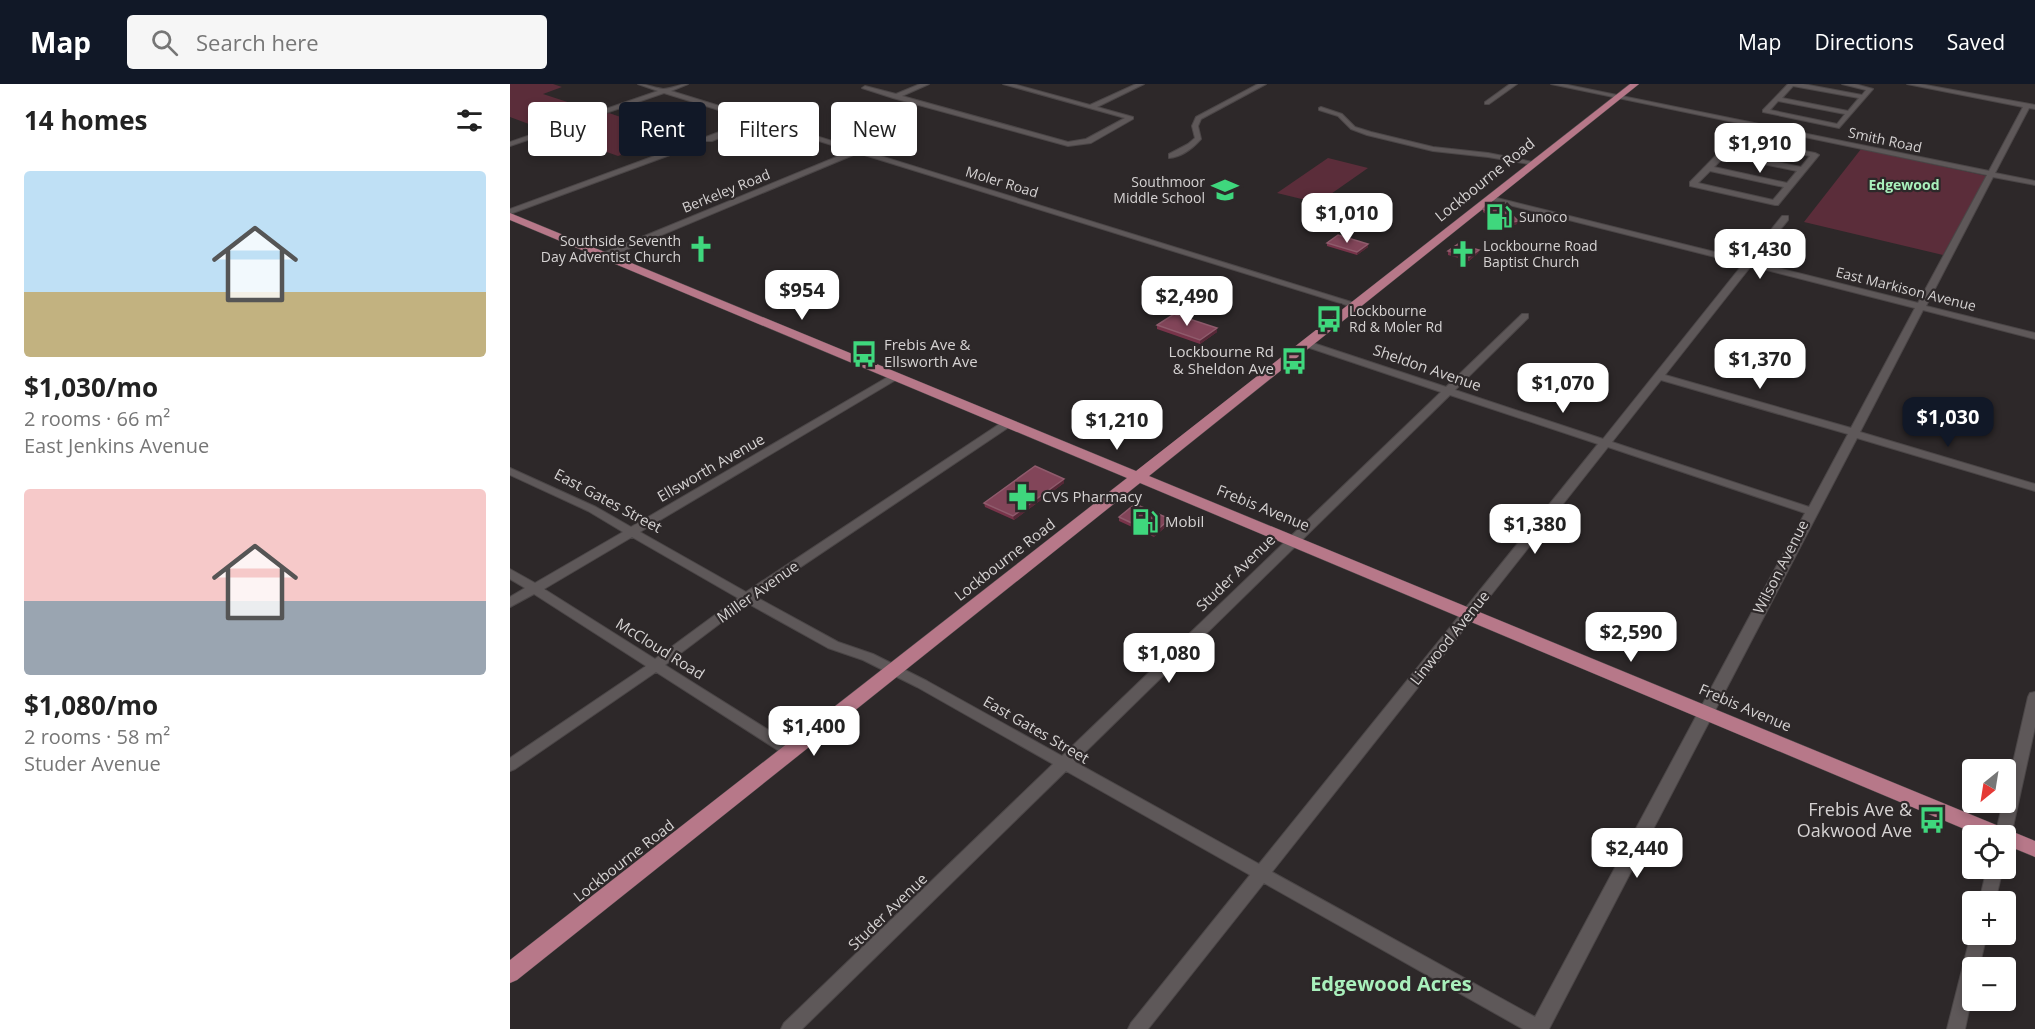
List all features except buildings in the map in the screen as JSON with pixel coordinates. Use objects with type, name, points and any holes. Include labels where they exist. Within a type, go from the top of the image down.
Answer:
[{"type":"main road","name":"Lockbourne Road","points":[[510,973],[1635,84]]},
{"type":"main road","name":"Frebis Avenue","points":[[510,214],[1976,825]]},
{"type":"main road","name":"Frebis Avenue","points":[[2016,841],[2035,849]]},
{"type":"street","name":"Moler Road","points":[[641,84],[718,108]]},
{"type":"street","points":[[510,144],[685,84]]},
{"type":"street","points":[[895,97],[926,84]]},
{"type":"street","points":[[865,88],[1072,144],[1088,141],[1131,118],[1020,86],[1005,84]]},
{"type":"street","points":[[1093,106],[1141,84]]},
{"type":"street","points":[[1172,156],[1191,146],[1199,138],[1196,126],[1198,118],[1263,84]]},
{"type":"street","points":[[1487,103],[1514,84]]},
{"type":"street","name":"Smith Road","points":[[1554,84],[2035,183]]},
{"type":"street","points":[[1845,84],[1870,88],[1863,97],[1850,113],[1839,126],[1765,111],[1792,84],[1863,97]]},
{"type":"street","points":[[1910,84],[2031,106]]},
{"type":"street","points":[[1777,99],[1850,113]]},
{"type":"street","name":"Wilson Avenue","points":[[1539,1029],[1990,174],[2031,106]]},
{"type":"street","points":[[1321,109],[1340,114],[1353,128],[1369,134],[1443,151],[1488,155],[1534,163]]},
{"type":"street","points":[[1778,147],[1803,119]]},
{"type":"street","points":[[709,139],[718,135]]},
{"type":"street","points":[[1737,139],[1778,147],[1815,155],[1775,203],[1693,184],[1737,139]]},
{"type":"street","points":[[1723,153],[1802,170]]},
{"type":"street","points":[[510,214],[664,156]]},
{"type":"street","name":"Berkeley Road","points":[[606,255],[846,156]]},
{"type":"street","name":"Moler Road","points":[[874,156],[1356,305]]},
{"type":"street","points":[[1708,168],[1789,186]]},
{"type":"street","name":"East Markison Avenue","points":[[1492,198],[2035,336]]},
{"type":"street","name":"Linwood Avenue","points":[[1137,1029],[1785,218]]},
{"type":"street","name":"Studer Avenue","points":[[790,1029],[1525,316]]},
{"type":"street","name":"Sheldon Avenue","points":[[1307,344],[1810,512]]},
{"type":"street","name":"Ellsworth Avenue","points":[[510,603],[896,376]]},
{"type":"street","points":[[1658,376],[2035,488]]},
{"type":"street","name":"Miller Avenue","points":[[510,765],[655,666],[747,597],[1008,423]]},
{"type":"street","name":"East Gates Street","points":[[510,471],[557,491],[632,531],[833,645],[896,670],[1539,1029]]},
{"type":"street","name":"McCloud Road","points":[[510,573],[792,752]]},
{"type":"street","points":[[2006,825],[2035,697]]},
{"type":"street","points":[[1956,1029],[1976,945]]},
{"type":"shaded area","points":[[510,84],[553,84],[562,87],[543,94],[567,102],[528,102],[528,124],[510,117]]},
{"type":"shaded area","points":[[607,114],[619,116],[618,156],[607,152]]},
{"type":"shaded area","points":[[1861,149],[1987,176],[1943,255],[1804,222]]},
{"type":"shaded area","points":[[1328,158],[1368,168],[1318,203],[1277,193]]},
{"type":"place","name":"Southmoor Middle School","points":[[1225,190]]},
{"type":"place","name":"Sunoco","points":[[1499,217]]},
{"type":"place","name":"Southside Seventh Day Adventist Church","points":[[701,249]]},
{"type":"place","name":"Lockbourne Road Baptist Church","points":[[1463,254]]},
{"type":"place","name":"Lockbourne Rd & Moler Rd","points":[[1329,319]]},
{"type":"place","name":"Frebis Ave & Ellsworth Ave","points":[[864,354]]},
{"type":"place","name":"Lockbourne Rd & Sheldon Ave","points":[[1294,361]]},
{"type":"place","name":"CVS Pharmacy","points":[[1022,497]]},
{"type":"place","name":"Mobil","points":[[1145,522]]},
{"type":"place","name":"Frebis Ave & Oakwood Ave","points":[[1932,820]]},
{"type":"district","name":"Edgewood","points":[[1904,185]]},
{"type":"district","name":"Edgewood Acres","points":[[1391,984]]}]
